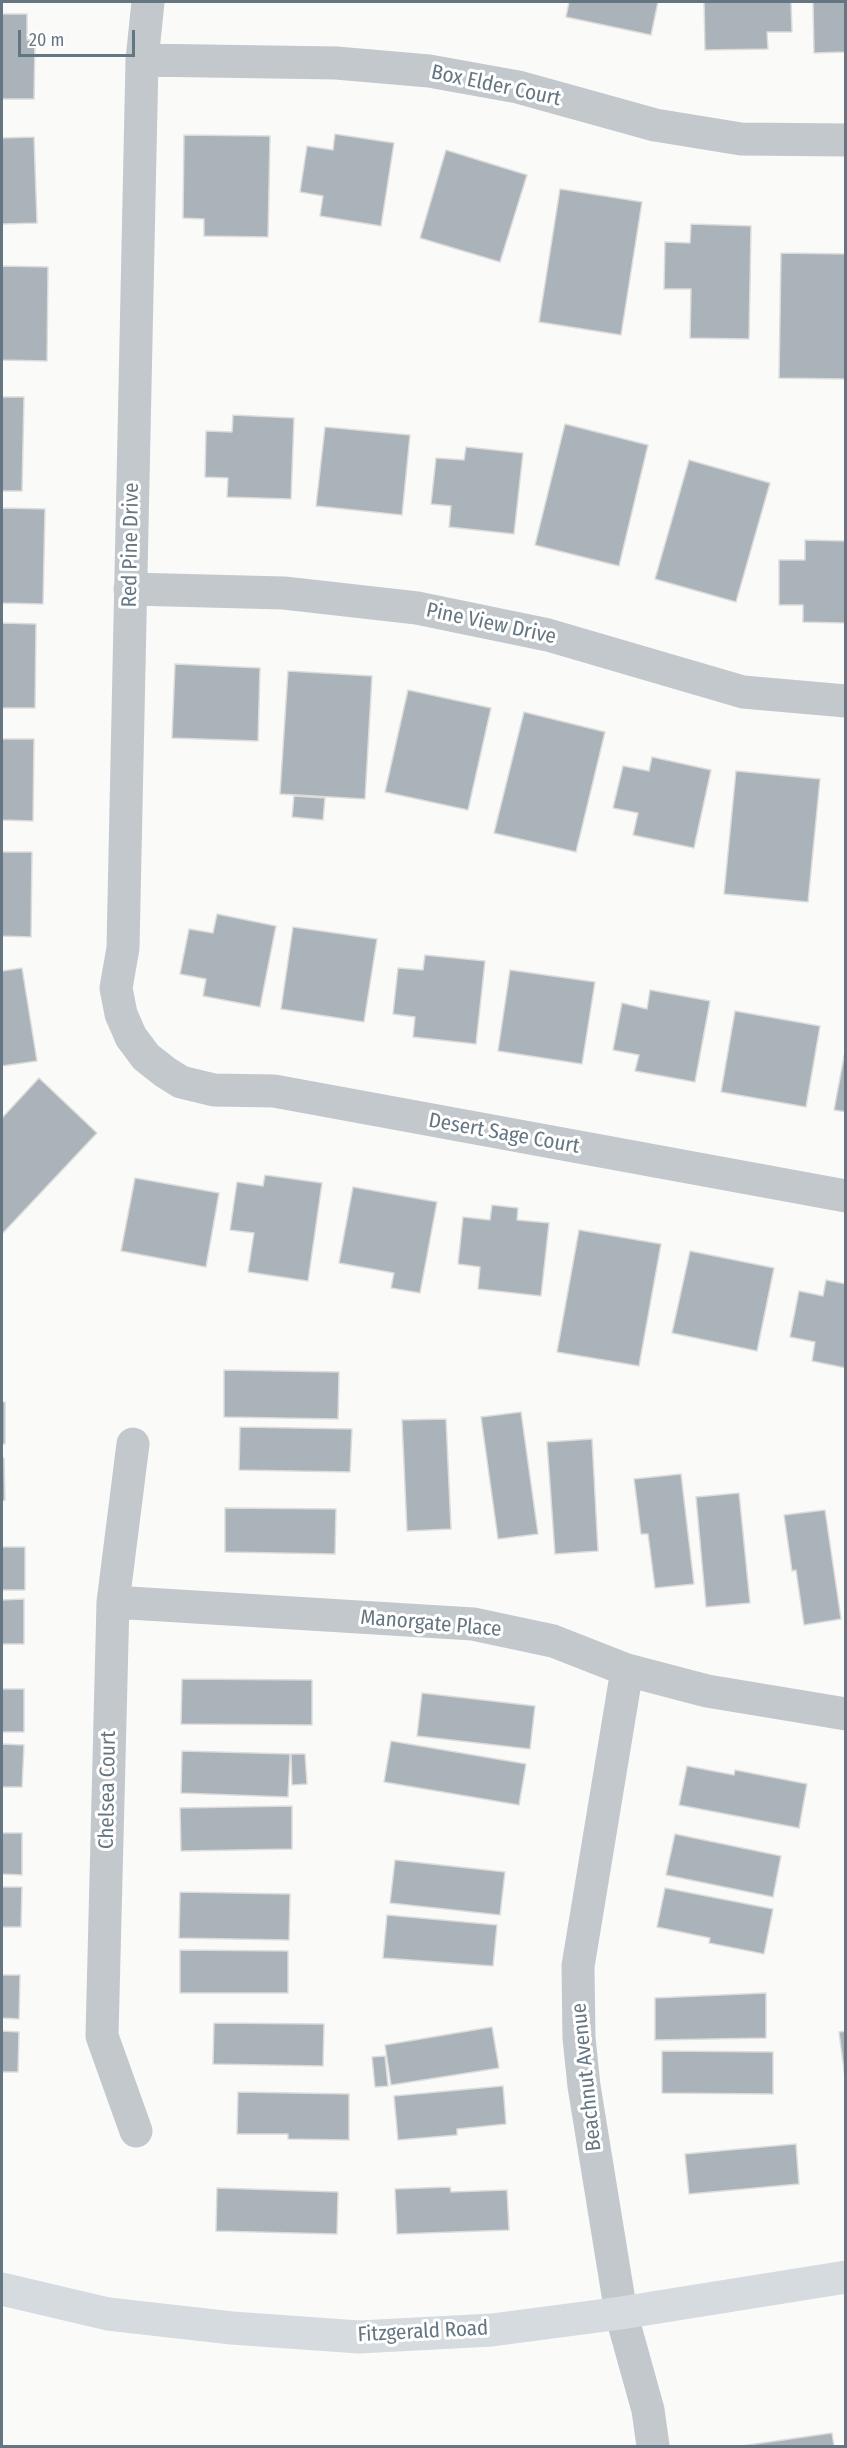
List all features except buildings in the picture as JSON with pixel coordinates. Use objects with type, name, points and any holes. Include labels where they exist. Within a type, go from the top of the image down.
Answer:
[{"type":"main road","name":"Fitzgerald Road","points":[[2,2289],[108,2314],[232,2328],[359,2337],[492,2330],[621,2313],[846,2277]]},
{"type":"street","name":"Red Pine Drive","points":[[148,2],[142,60],[123,948],[116,988],[121,1014],[131,1037],[146,1057],[165,1072]]},
{"type":"street","name":"Box Elder Court","points":[[142,60],[336,63],[429,70],[518,87],[655,125],[741,139],[846,140]]},
{"type":"street","name":"Pine View Drive","points":[[130,589],[284,593],[417,608],[548,635],[743,692],[846,701]]},
{"type":"street","name":"Desert Sage Court","points":[[165,1072],[181,1082],[214,1090],[274,1091],[846,1196]]},
{"type":"street","name":"Chelsea Court","points":[[133,1444],[113,1602],[102,2036],[136,2131]]},
{"type":"street","name":"Manorgate Place","points":[[113,1602],[473,1624],[553,1641],[627,1670],[707,1691],[846,1714]]},
{"type":"street","name":"Beachnut Avenue","points":[[627,1670],[578,1966],[579,2038],[584,2086],[621,2313],[648,2410],[653,2446]]}]
